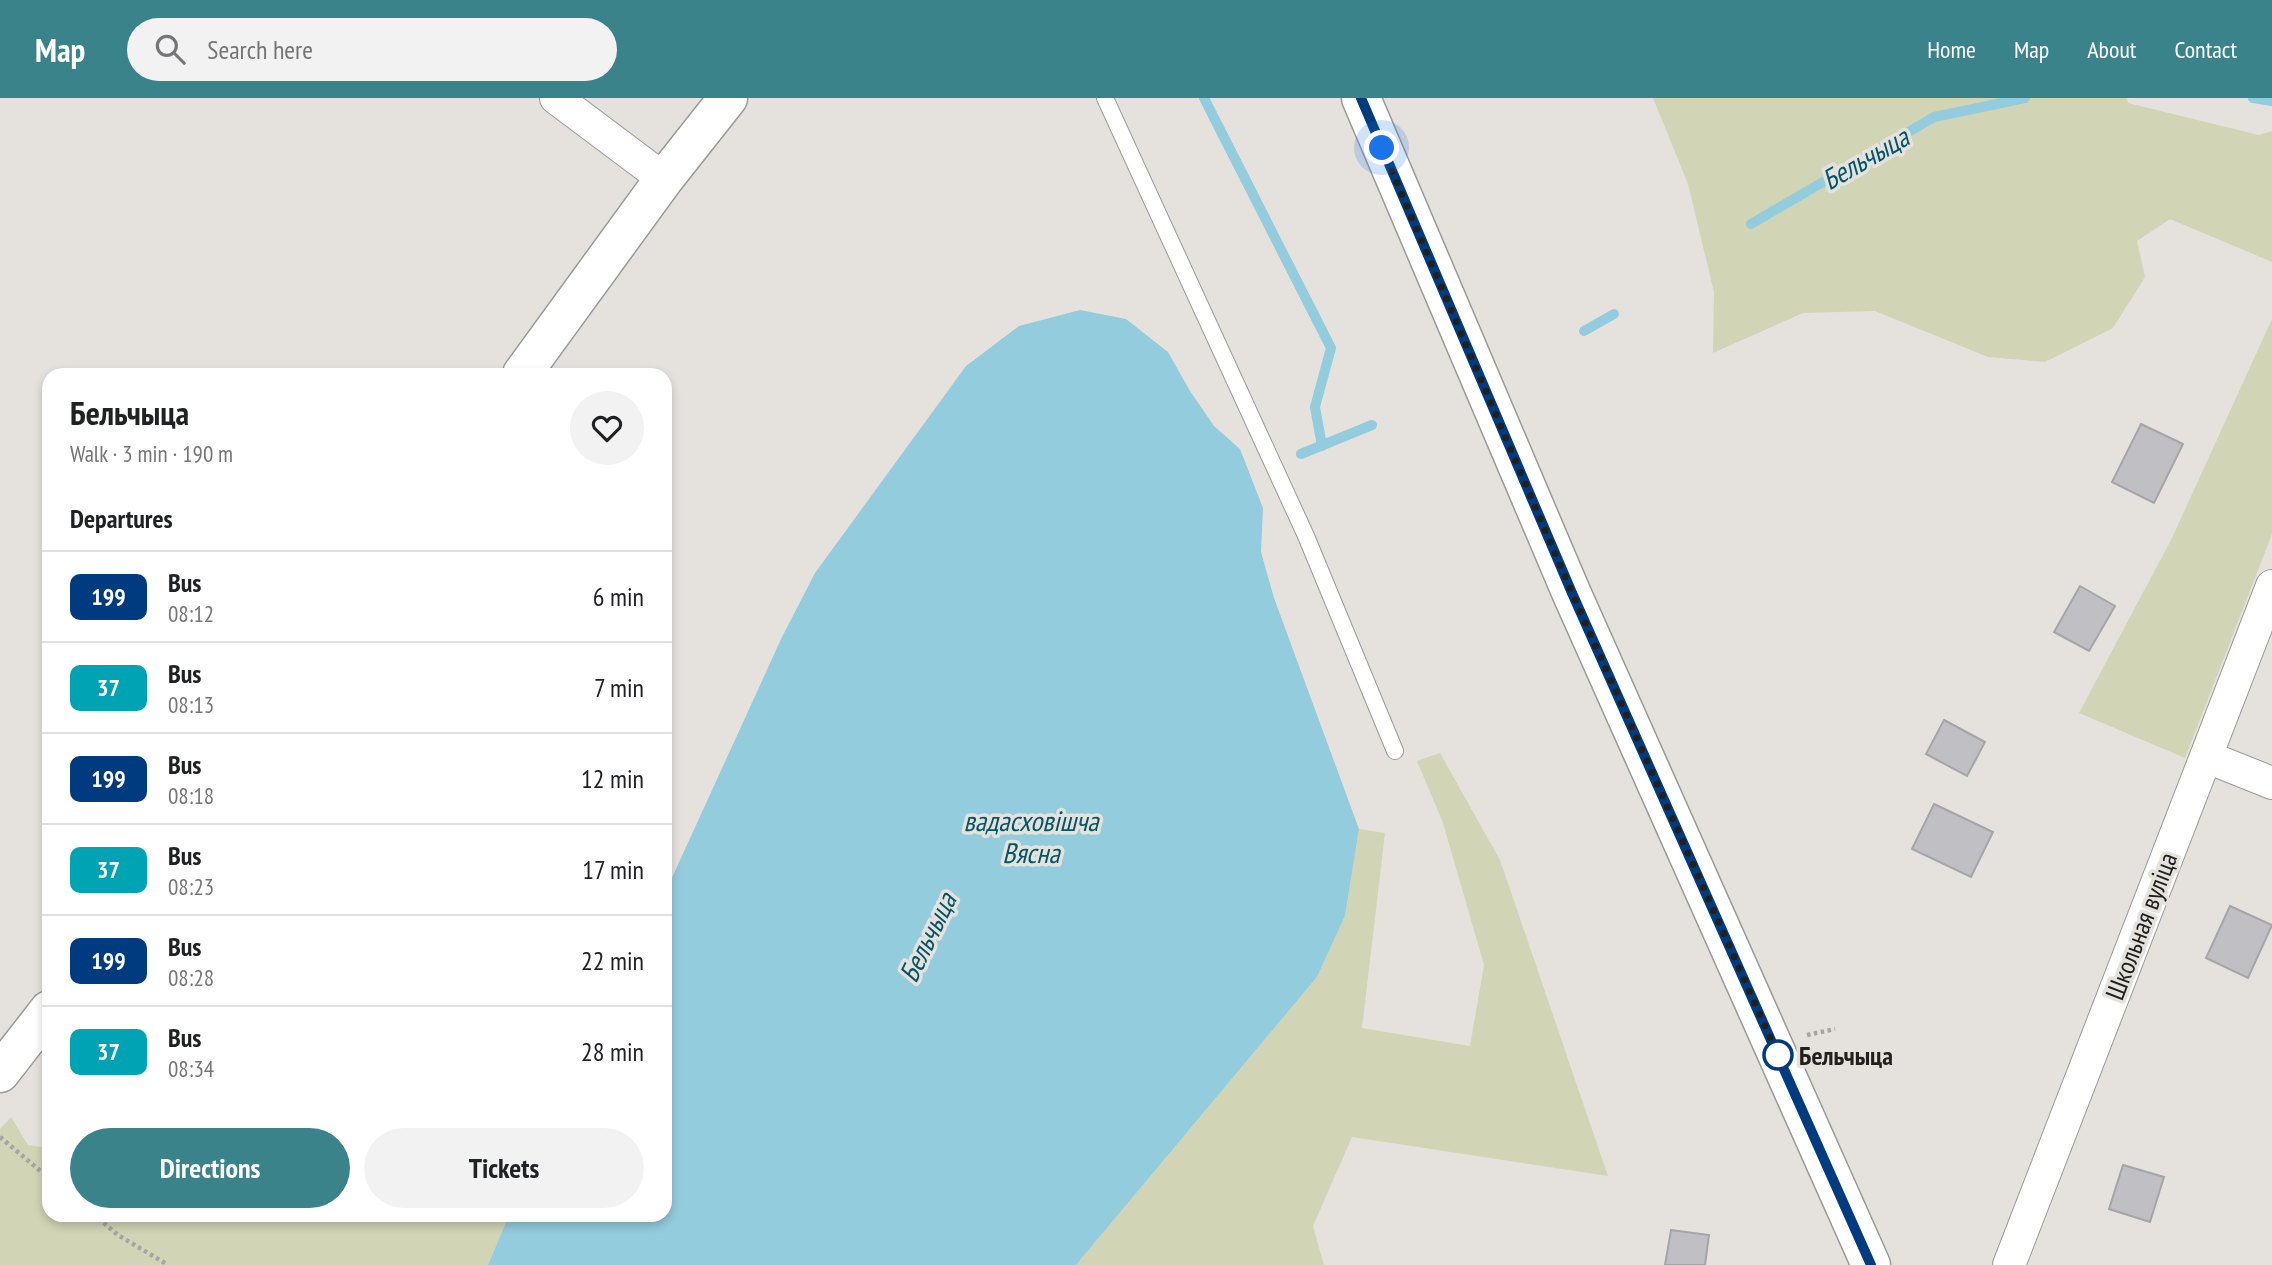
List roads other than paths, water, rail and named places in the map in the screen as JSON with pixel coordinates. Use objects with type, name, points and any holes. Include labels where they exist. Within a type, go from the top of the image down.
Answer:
[{"type":"main road","points":[[526,368],[664,179],[728,98]]},
{"type":"main road","points":[[1361,98],[1572,593],[1871,1265]]},
{"type":"main road","points":[[0,1073],[42,1019]]},
{"type":"street","points":[[556,98],[664,179]]},
{"type":"street","name":"Школьная вуліца","points":[[2009,1265],[2272,586]]},
{"type":"street","points":[[2207,757],[2272,783]]},
{"type":"lane","points":[[1105,98],[1306,536],[1395,751]]},
{"type":"water","name":"вадасховішча Вясна","points":[[1080,310],[1126,319],[1168,352],[1214,426],[1240,449],[1263,508],[1261,552],[1274,598],[1359,829],[1345,916],[1317,977],[1076,1265],[488,1265],[506,1222],[672,1222],[672,878],[782,637],[815,573],[966,366],[1019,326]]},
{"type":"waterway","points":[[1204,98],[1331,348],[1315,407],[1322,446]]},
{"type":"waterway","name":"Бельчыца","points":[[1751,224],[1934,117],[2025,98]]},
{"type":"waterway","name":"Бельчыца","points":[[2253,98],[2272,101]]},
{"type":"waterway","name":"Бельчыца","points":[[1584,331],[1614,314]]},
{"type":"waterway","name":"Бельчыца","points":[[1301,454],[1372,425]]},
{"type":"place","name":"Бельчыца","points":[[1778,1055]]}]
